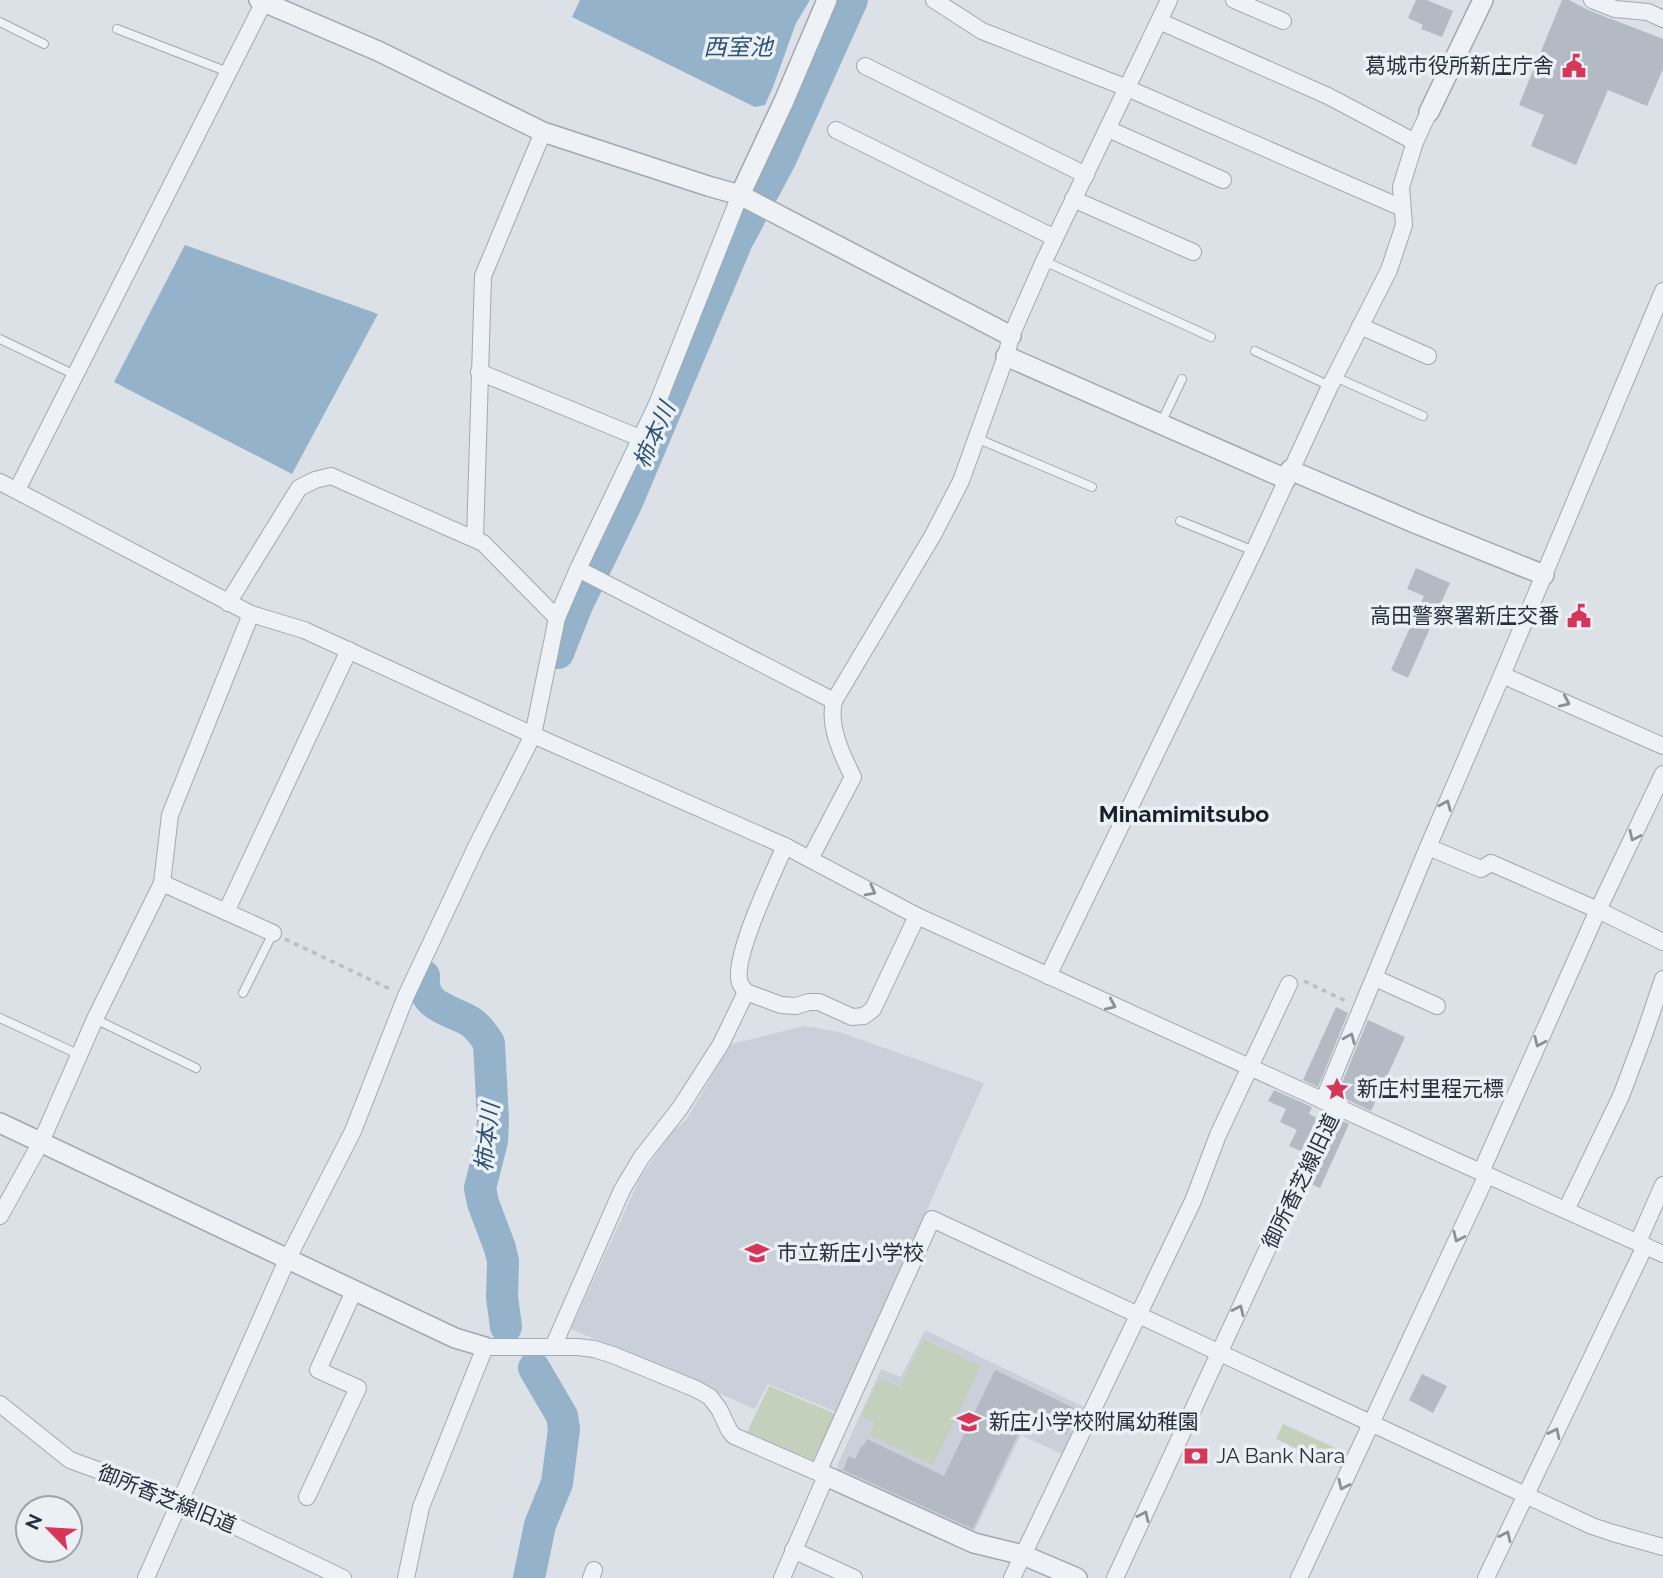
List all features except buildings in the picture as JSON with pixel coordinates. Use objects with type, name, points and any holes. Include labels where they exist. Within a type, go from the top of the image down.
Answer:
[{"type":"street","points":[[145,1578],[287,1260],[353,1131],[406,996],[476,847],[533,735],[557,618],[587,573],[740,195],[827,0]]},
{"type":"street","points":[[934,0],[982,31],[1126,88],[1402,208]]},
{"type":"street","points":[[810,859],[853,777],[834,727],[834,701],[933,535],[961,481],[1006,355],[1010,336],[1168,0]]},
{"type":"street","points":[[1234,0],[1283,22]]},
{"type":"street","points":[[1592,0],[1615,9],[1648,12],[1663,19]]},
{"type":"street","points":[[17,490],[263,1],[378,51],[543,132],[740,195],[1010,336]]},
{"type":"street","points":[[1048,976],[1254,551],[1332,381],[1389,270],[1404,225],[1402,187],[1415,142],[1478,1]]},
{"type":"street","points":[[1159,21],[1328,96],[1415,142]]},
{"type":"street","points":[[865,66],[1086,175]]},
{"type":"street","points":[[1108,129],[1223,180]]},
{"type":"street","points":[[835,130],[1055,238]]},
{"type":"street","points":[[475,539],[483,276],[543,132]]},
{"type":"street","points":[[1073,200],[1193,252]]},
{"type":"street","points":[[0,482],[251,614],[304,630],[785,846],[917,916],[1329,1103],[1362,1008],[1428,847],[1663,291]]},
{"type":"street","points":[[1360,326],[1429,356]]},
{"type":"street","points":[[1006,355],[1161,423],[1544,575]]},
{"type":"street","points":[[479,372],[640,438]]},
{"type":"street","points":[[228,603],[299,488],[331,476],[483,543],[557,618]]},
{"type":"street","points":[[587,573],[834,701]]},
{"type":"street","points":[[0,1216],[41,1142],[95,1020],[162,883],[170,815],[251,614]]},
{"type":"street","points":[[226,912],[349,650]]},
{"type":"street","points":[[1502,675],[1663,746]]},
{"type":"street","points":[[1299,1578],[1484,1174],[1598,910],[1663,774]]},
{"type":"street","points":[[785,846],[747,935],[739,972],[740,983],[746,992],[781,1005],[796,1006],[818,1002],[852,1017],[863,1016],[873,1009],[917,916]]},
{"type":"street","points":[[1428,847],[1481,869],[1491,863],[1663,942]]},
{"type":"street","points":[[162,883],[274,933]]},
{"type":"street","points":[[1375,978],[1437,1006]]},
{"type":"street","points":[[1566,1210],[1621,1096],[1663,979]]},
{"type":"street","points":[[1012,1578],[1193,1201],[1218,1135],[1289,984]]},
{"type":"street","points":[[553,1347],[622,1189],[641,1158],[680,1108],[721,1044],[746,992]]},
{"type":"street","name":"御所香芝線旧道","points":[[1115,1578],[1219,1353],[1329,1103],[1663,1254]]},
{"type":"street","points":[[0,1123],[455,1338],[485,1347],[594,1349],[696,1389],[710,1397],[734,1436],[974,1543],[1023,1555],[1077,1578]]},
{"type":"street","points":[[1486,1578],[1642,1244],[1663,1185]]},
{"type":"street","points":[[782,1578],[822,1474],[932,1219],[1592,1526],[1663,1547]]},
{"type":"street","points":[[307,1497],[358,1388],[318,1370],[354,1291]]},
{"type":"street","points":[[406,1578],[421,1507],[485,1347]]},
{"type":"street","name":"御所香芝線旧道","points":[[0,1404],[70,1460],[180,1500],[343,1578]]},
{"type":"street","points":[[793,1550],[854,1578]]},
{"type":"lane","points":[[0,22],[44,44]]},
{"type":"lane","points":[[117,29],[228,72]]},
{"type":"lane","points":[[1044,261],[1211,337]]},
{"type":"lane","points":[[0,339],[75,375]]},
{"type":"lane","points":[[1255,351],[1423,416]]},
{"type":"lane","points":[[1161,423],[1182,379]]},
{"type":"lane","points":[[976,438],[1092,487]]},
{"type":"lane","points":[[1180,521],[1254,551]]},
{"type":"lane","points":[[243,993],[274,933]]},
{"type":"lane","points":[[0,1018],[80,1055]]},
{"type":"lane","points":[[95,1020],[196,1068]]},
{"type":"path","points":[[274,933],[406,996]]},
{"type":"path","points":[[1289,984],[1301,980],[1362,1008]]},
{"type":"shaded area","name":"市立新庄小学校","points":[[805,1026],[839,1032],[984,1083],[836,1412],[768,1384],[755,1409],[571,1329],[640,1178],[673,1131],[686,1120],[731,1044]]},
{"type":"shaded area","name":"新庄小学校附属幼稚園","points":[[925,1330],[1088,1409],[1066,1456],[1021,1435],[973,1534],[839,1473],[837,1466],[881,1369],[901,1377]]},
{"type":"green space","points":[[923,1339],[981,1366],[933,1465],[869,1435],[875,1422],[861,1416],[879,1378],[900,1387]]},
{"type":"green space","points":[[769,1386],[836,1414],[813,1460],[747,1432]]},
{"type":"green space","points":[[1283,1424],[1351,1455],[1344,1470],[1276,1439]]},
{"type":"water","name":"西室池","points":[[580,0],[810,0],[796,23],[765,105],[755,107],[572,17]]},
{"type":"water","points":[[185,245],[378,314],[292,474],[114,382]]},
{"type":"waterway","name":"柿本川","points":[[764,190],[852,0]]},
{"type":"waterway","name":"柿本川","points":[[558,653],[577,605],[627,502],[737,241],[750,217]]},
{"type":"waterway","name":"柿本川","points":[[424,976],[424,987],[432,1001],[471,1022],[489,1043],[492,1141],[480,1188],[503,1261],[502,1297],[506,1327]]},
{"type":"waterway","name":"柿本川","points":[[529,1578],[540,1525],[557,1483],[564,1429],[562,1416],[534,1368]]},
{"type":"place","name":"葛城市役所新庄庁舎","points":[[1574,66]]},
{"type":"place","name":"高田警察署新庄交番","points":[[1579,616]]},
{"type":"place","name":"新庄村里程元標","points":[[1337,1089]]},
{"type":"place","name":"市立新庄小学校","points":[[757,1253]]},
{"type":"place","name":"新庄小学校附属幼稚園","points":[[969,1422]]},
{"type":"place","name":"JA Bank Nara","points":[[1196,1456]]},
{"type":"district","name":"Minamimitsubo","points":[[1184,814]]}]
